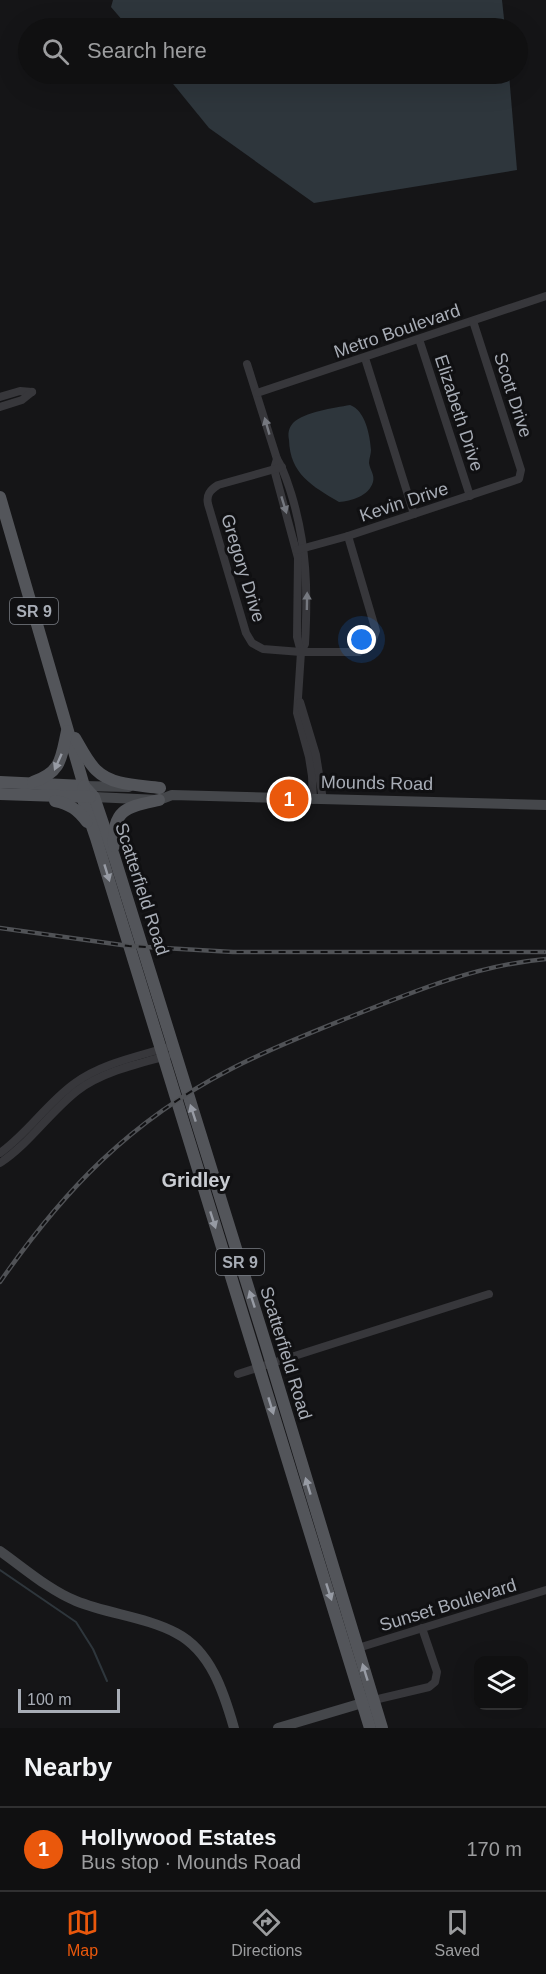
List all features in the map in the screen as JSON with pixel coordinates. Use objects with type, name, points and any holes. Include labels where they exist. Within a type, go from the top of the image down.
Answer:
[{"type":"main road","name":"Scatterfield Road","points":[[0,496],[68,726],[87,794],[96,838],[168,1051],[368,1701],[382,1728]]},
{"type":"main road","points":[[30,789],[47,777],[56,767],[68,726]]},
{"type":"main road","points":[[68,726],[93,767],[102,775],[113,781],[160,794]]},
{"type":"main road","name":"Mounds Road","points":[[0,782],[30,789],[87,794],[546,804]]},
{"type":"main road","points":[[30,789],[62,802],[81,814],[96,838]]},
{"type":"main road","name":"Mounds Road","points":[[0,794],[30,789]]},
{"type":"main road","name":"Scatterfield Road","points":[[87,794],[115,859],[168,1051]]},
{"type":"main road","points":[[115,859],[114,828],[119,815],[132,806],[160,794]]},
{"type":"main road","name":"Scatterfield Road","points":[[265,1365],[358,1648],[368,1701],[370,1728]]},
{"type":"main road","points":[[0,1551],[75,1601],[158,1626],[189,1641],[207,1661],[219,1684],[234,1728]]},
{"type":"main road","points":[[278,1728],[368,1701]]},
{"type":"street","name":"Metro Boulevard","points":[[257,393],[546,296]]},
{"type":"street","name":"Scott Drive","points":[[473,321],[521,470],[519,479]]},
{"type":"street","name":"Elizabeth Drive","points":[[419,339],[470,496]]},
{"type":"street","points":[[365,358],[414,514]]},
{"type":"street","points":[[247,364],[277,459],[307,586],[305,644],[301,652],[298,698],[299,723],[318,800]]},
{"type":"street","points":[[0,397],[20,391],[32,392],[22,400],[0,406]]},
{"type":"street","name":"Gregory Drive","points":[[278,468],[218,485],[209,493],[208,504],[249,638],[264,649],[301,652],[359,652],[366,649],[374,640],[376,631],[348,536]]},
{"type":"street","name":"Kevin Drive","points":[[300,549],[348,536],[519,479]]},
{"type":"street","points":[[0,1153],[16,1141],[73,1084],[87,1075],[104,1067],[168,1051]]},
{"type":"street","points":[[0,1163],[21,1147],[76,1091],[92,1081],[168,1051]]},
{"type":"street","points":[[238,1374],[489,1294]]},
{"type":"street","name":"Sunset Boulevard","points":[[358,1648],[546,1590]]},
{"type":"street","points":[[368,1701],[429,1687],[435,1682],[436,1672],[422,1628]]},
{"type":"shaded area","points":[[113,0],[502,0],[504,18],[120,18],[111,7]]},
{"type":"shaded area","points":[[173,84],[510,84],[517,170],[314,203],[209,128]]},
{"type":"shaded area","points":[[350,405],[359,412],[366,424],[371,450],[369,463],[373,479],[371,487],[364,494],[339,502],[304,478],[298,470],[290,452],[289,434],[293,423],[304,416]]},
{"type":"waterway","points":[[0,1570],[76,1622],[93,1649],[107,1681]]},
{"type":"railway","points":[[0,928],[129,946],[233,952],[545,952]]},
{"type":"railway","points":[[0,1282],[49,1217],[102,1160],[161,1111],[195,1089],[277,1047],[402,997],[472,973],[546,959]]},
{"type":"place","name":"Hollywood Estates","points":[[289,799]]},
{"type":"district","name":"Gridley","points":[[196,1180]]}]
